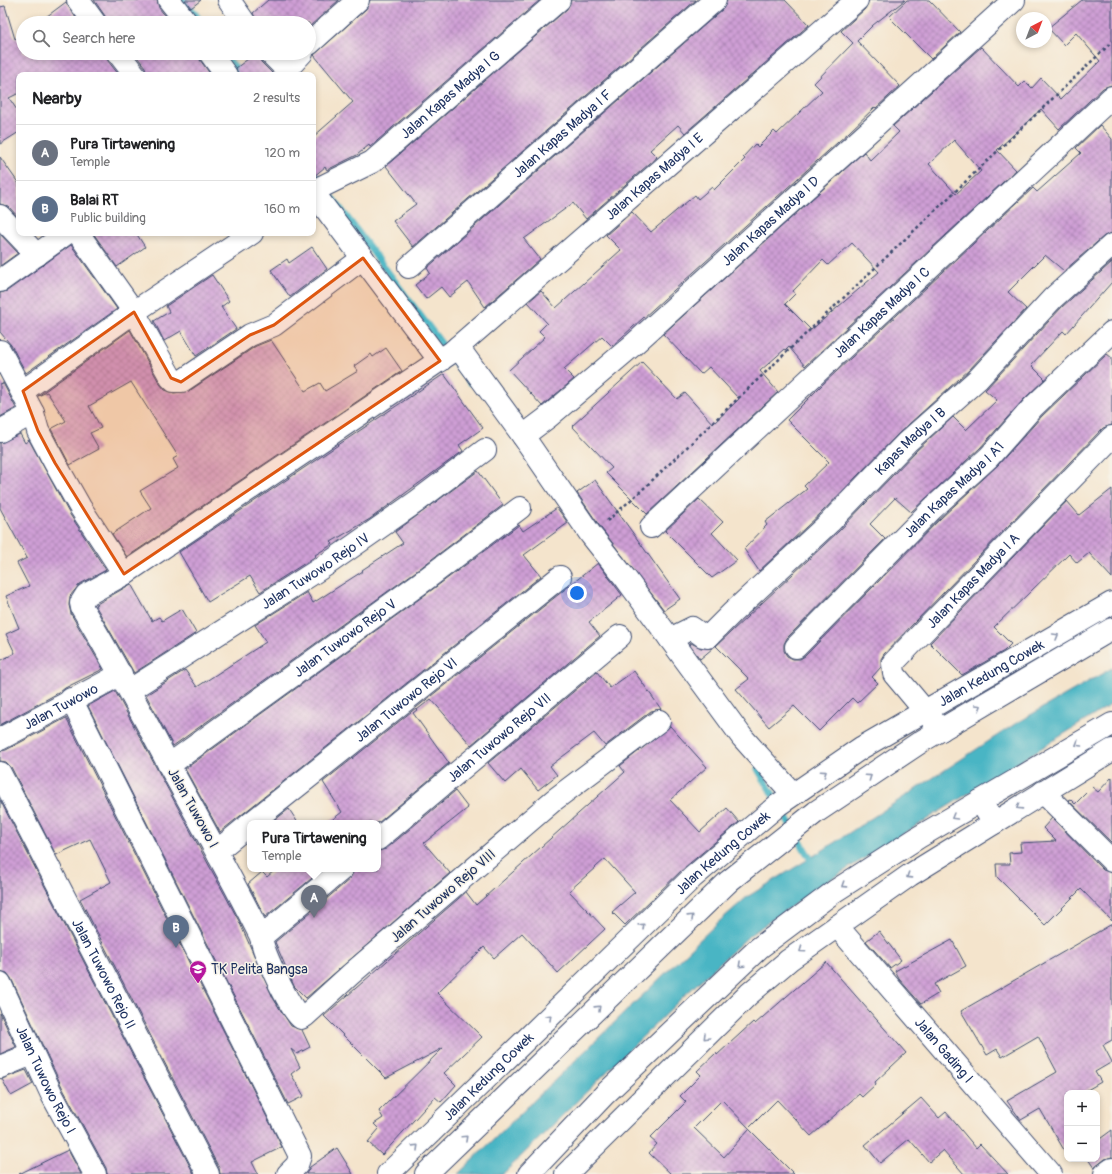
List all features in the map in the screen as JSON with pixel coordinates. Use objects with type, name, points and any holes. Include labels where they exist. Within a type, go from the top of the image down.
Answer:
[{"type":"main road","points":[[78,0],[90,16]]},
{"type":"main road","points":[[169,0],[182,16]]},
{"type":"main road","points":[[229,0],[240,16]]},
{"type":"main road","name":"Jalan Kapas Madya I G","points":[[316,190],[372,162],[558,0]]},
{"type":"main road","name":"Jalan Kapas Madya I F","points":[[409,267],[715,0]]},
{"type":"main road","name":"Jalan Kapas Madya I E","points":[[124,574],[448,355],[857,0]]},
{"type":"main road","name":"Jalan Kapas Madya I D","points":[[523,436],[548,418],[633,345],[1014,0]]},
{"type":"main road","points":[[316,37],[350,2]]},
{"type":"main road","points":[[123,60],[133,72]]},
{"type":"main road","points":[[215,60],[224,72]]},
{"type":"main road","points":[[277,60],[284,68],[289,67],[296,60]]},
{"type":"main road","name":"Jalan Kapas Madya I C","points":[[651,528],[1112,97]]},
{"type":"main road","points":[[316,194],[363,258],[448,355],[523,436],[591,535],[626,579],[788,798]]},
{"type":"main road","points":[[0,216],[16,233]]},
{"type":"main road","points":[[19,236],[37,255]]},
{"type":"main road","points":[[0,281],[63,236]]},
{"type":"main road","points":[[80,236],[134,312],[171,378],[174,381],[180,382],[206,366],[250,335],[274,325],[363,258]]},
{"type":"main road","points":[[22,391],[134,312],[248,236]]},
{"type":"main road","name":"Kapas Madya I B","points":[[670,639],[692,628],[708,638],[733,612],[830,522],[907,442],[978,379],[1054,298],[1112,245]]},
{"type":"main road","name":"Jalan Kapas Madya I A1","points":[[796,647],[932,509],[989,457],[1033,407],[1112,332]]},
{"type":"main road","points":[[0,351],[33,413],[38,431],[55,463],[80,507],[124,574]]},
{"type":"main road","points":[[0,429],[33,413]]},
{"type":"main road","name":"Jalan Kapas Madya I A","points":[[941,730],[894,674],[892,668],[895,660],[1112,437]]},
{"type":"main road","name":"Jalan Tuwowo Rejo IV","points":[[130,682],[332,561],[416,502],[485,450]]},
{"type":"main road","name":"Jalan Tuwowo Rejo V","points":[[170,765],[426,579],[520,508]]},
{"type":"main road","name":"Jalan Tuwowo I","points":[[124,574],[86,595],[81,603],[82,608],[130,682],[170,765],[217,851],[261,937]]},
{"type":"main road","name":"Jalan Tuwowo Rejo VI","points":[[256,820],[560,577]]},
{"type":"main road","name":"Jalan Kedung Cowek","points":[[388,1174],[693,876],[788,798],[861,748],[1112,603]]},
{"type":"main road","name":"Jalan Kedung Cowek","points":[[426,1174],[729,881],[796,827],[941,730],[1112,629]]},
{"type":"main road","name":"Jalan Tuwowo Rejo VII","points":[[381,836],[620,636]]},
{"type":"main road","name":"Jalan Tuwowo","points":[[0,739],[71,699],[130,682]]},
{"type":"main road","points":[[71,699],[300,1156],[297,1165],[288,1174]]},
{"type":"main road","name":"Jalan Tuwowo Rejo VIII","points":[[261,937],[263,950],[271,967],[298,1015],[303,1017],[554,800],[659,720]]},
{"type":"main road","points":[[529,1174],[605,1094],[759,948],[835,891],[919,837],[1112,724]]},
{"type":"main road","points":[[566,1174],[749,994],[789,960],[910,875],[1112,750]]},
{"type":"main road","name":"Jalan Tuwowo Rejo II","points":[[0,773],[208,1174]]},
{"type":"main road","points":[[1043,792],[1112,860]]},
{"type":"main road","points":[[980,801],[994,823]]},
{"type":"main road","name":"Jalan Tuwowo Rejo VI","points":[[217,851],[247,827]]},
{"type":"main road","points":[[261,937],[338,872]]},
{"type":"main road","name":"Jalan Gading I","points":[[836,926],[1050,1174]]},
{"type":"main road","name":"Jalan Tuwowo Rejo I","points":[[0,983],[32,1054],[95,1174]]},
{"type":"main road","points":[[0,1067],[32,1054]]},
{"type":"main road","points":[[1105,1174],[1112,1169]]},
{"type":"path","points":[[591,535],[642,490],[1112,42]]},
{"type":"highlighted area","points":[[363,258],[440,361],[124,574],[55,463],[38,431],[23,391],[134,312],[171,378],[181,382],[250,335],[274,325]]},
{"type":"water","points":[[1112,668],[1112,704],[828,881],[750,935],[685,995],[503,1174],[458,1174],[714,926],[747,897],[820,852],[1018,722]]},
{"type":"building","points":[[94,0],[157,0],[159,8],[165,16],[105,16]]},
{"type":"building","points":[[185,0],[201,0],[191,8]]},
{"type":"building","points":[[268,0],[339,0],[316,21],[316,16],[254,16],[253,13]]},
{"type":"building","points":[[370,0],[540,0],[370,147],[369,145],[357,155],[327,170],[325,167],[316,174],[316,134],[353,102],[316,57],[316,53],[366,9]]},
{"type":"building","points":[[571,0],[696,0],[413,247],[393,221],[416,204],[386,166],[567,9]]},
{"type":"building","points":[[727,0],[785,0],[809,25],[685,133],[678,125],[650,150],[657,157],[586,219],[573,203],[524,239],[540,259],[485,307],[468,282],[449,297],[441,287],[426,299],[415,285],[430,273],[427,268],[723,9]]},
{"type":"building","points":[[869,0],[905,0],[873,25],[857,41],[900,86],[612,346],[602,336],[564,369],[574,379],[542,406],[509,370],[545,337],[539,331],[547,323],[528,302],[541,291],[556,308],[621,250],[606,235],[632,212],[651,232],[695,195],[698,199],[712,187],[714,190],[745,159],[743,157],[755,144],[758,147],[774,131],[777,134],[822,91],[814,83],[853,43],[841,31],[865,9]]},
{"type":"building","points":[[907,0],[929,0],[960,32],[931,59],[889,17]]},
{"type":"building","points":[[1082,0],[1112,0],[1112,85],[1103,88],[1059,129],[1041,109],[997,150],[1016,170],[805,366],[789,347],[760,371],[778,392],[647,514],[606,473],[612,468],[572,426],[642,362],[677,399],[685,393],[713,424],[739,399],[709,367],[701,374],[663,334],[864,152],[870,160],[899,132],[893,126],[981,47],[1019,87],[1025,81],[1032,88],[1041,78],[1061,99],[1100,61],[1076,33],[1064,45],[1052,32],[1052,25]],"holes":[[[954,140],[981,171],[956,194],[929,164]],[[852,243],[879,272],[811,330],[785,304],[795,294],[793,291],[823,260],[828,265]]]},
{"type":"building","points":[[66,2],[75,16],[47,16]]},
{"type":"building","points":[[5,6],[15,39],[16,38],[16,60],[108,60],[117,72],[16,72],[16,94],[9,98],[16,108],[16,134],[0,144],[0,7]]},
{"type":"building","points":[[140,60],[200,60],[209,72],[146,72],[145,67]]},
{"type":"building","points":[[247,60],[260,60],[271,72],[237,72],[236,68]]},
{"type":"building","points":[[1100,125],[1112,139],[1112,233],[1104,236],[1064,271],[1045,255],[1008,292],[1026,309],[969,370],[899,433],[821,513],[759,571],[744,549],[767,525],[765,522],[807,489],[804,486],[829,462],[787,420],[822,385],[1033,188],[1037,192],[1081,153],[1076,148]]},
{"type":"building","points":[[0,157],[16,180],[16,215],[9,207],[0,204]]},
{"type":"building","points":[[0,234],[18,253],[0,266]]},
{"type":"building","points":[[95,236],[138,236],[145,247],[117,267]]},
{"type":"building","points":[[71,245],[117,309],[26,373],[11,345],[0,332],[0,293],[7,291]]},
{"type":"building","points":[[312,247],[327,269],[290,297],[271,270],[287,259],[289,263]]},
{"type":"building","points":[[1112,262],[1112,282],[1066,334],[1063,331],[1031,365],[1045,379],[1024,399],[980,448],[911,512],[895,498],[870,524],[885,539],[787,638],[784,644],[784,651],[787,656],[793,659],[800,659],[805,656],[941,518],[998,465],[1042,416],[1107,354],[1112,358],[1112,425],[1103,428],[884,654],[881,659],[881,667],[872,677],[878,683],[857,703],[852,698],[819,731],[794,706],[769,727],[736,689],[749,679],[716,646],[839,531],[916,451],[953,417],[966,430],[997,400],[985,390],[1062,307]]},
{"type":"building","points":[[212,275],[229,301],[221,307],[236,329],[196,356],[181,331],[164,341],[154,321],[169,312],[166,306]]},
{"type":"building","points":[[130,330],[160,384],[165,390],[174,393],[189,391],[256,346],[271,340],[305,391],[320,383],[325,391],[358,371],[354,366],[371,354],[373,357],[386,348],[402,371],[127,557],[112,534],[151,508],[140,491],[178,468],[173,459],[178,456],[131,382],[89,406],[101,428],[90,433],[99,449],[70,465],[51,429],[66,421],[47,392],[38,396]]},
{"type":"building","points":[[444,374],[483,428],[459,445],[463,451],[370,519],[331,542],[333,544],[260,592],[250,576],[208,602],[179,552]]},
{"type":"building","points":[[3,383],[16,408],[0,417],[0,384]]},
{"type":"building","points":[[20,434],[25,443],[29,440],[69,513],[106,570],[80,584],[70,596],[69,605],[71,614],[103,669],[65,688],[0,725],[0,661],[15,653],[6,634],[19,628],[6,596],[29,586],[17,563],[27,558],[0,508],[0,443]]},
{"type":"building","points":[[478,471],[503,505],[419,569],[173,746],[146,695],[185,670],[197,687],[266,642],[255,625],[307,592],[313,603],[363,571],[362,570],[403,543],[395,532]]},
{"type":"building","points":[[595,480],[680,599],[664,610],[601,528],[577,493]]},
{"type":"building","points":[[1112,489],[1112,578],[1089,553],[1077,563],[1069,554],[994,627],[1011,644],[1004,651],[962,675],[930,643],[1067,501],[1079,515]]},
{"type":"building","points":[[699,499],[723,522],[712,533],[737,560],[712,578],[665,531]]},
{"type":"building","points":[[557,508],[568,523],[524,555],[541,576],[220,832],[185,769],[519,525],[523,531]]},
{"type":"building","points":[[598,563],[622,595],[589,622],[600,636],[471,745],[431,699],[413,713],[449,763],[381,820],[332,820],[342,812],[323,782]]},
{"type":"building","points":[[131,584],[152,621],[159,617],[162,621],[182,609],[196,633],[134,673],[95,605]]},
{"type":"building","points":[[691,643],[701,648],[713,648],[700,659],[689,644]]},
{"type":"building","points":[[634,671],[661,709],[651,711],[605,746],[594,733],[550,766],[557,775],[538,790],[521,769],[505,783],[488,763],[597,672],[610,688]]},
{"type":"building","points":[[115,691],[239,921],[273,998],[291,1026],[302,1030],[310,1047],[297,1054],[291,1049],[300,1067],[291,1074],[304,1096],[288,1104],[88,706]]},
{"type":"building","points":[[66,718],[282,1147],[252,1162],[258,1174],[220,1174],[219,1168],[80,899],[111,882],[90,839],[56,855],[11,767],[6,762],[0,761],[0,751],[6,750]]},
{"type":"building","points":[[670,726],[707,767],[670,800],[700,832],[727,808],[739,822],[684,868],[625,925],[612,912],[635,892],[605,859],[569,891],[605,929],[558,973],[522,933],[494,958],[484,947],[437,993],[482,1037],[444,1073],[456,1085],[441,1102],[435,1097],[382,1155],[368,1142],[379,1129],[374,1124],[383,1118],[379,1111],[443,1048],[386,1078],[324,1016],[466,892],[476,905],[625,772],[620,766]]},
{"type":"building","points":[[1112,777],[1112,843],[1068,800],[1070,799],[1075,804],[1092,787],[1098,792]]},
{"type":"building","points":[[455,791],[468,808],[424,843],[450,873],[306,998],[294,986],[275,942],[350,879],[353,872],[381,872],[381,850],[386,849]]},
{"type":"building","points":[[0,800],[194,1174],[107,1174],[106,1168],[63,1089],[11,978],[7,973],[0,971]]},
{"type":"building","points":[[289,809],[296,820],[275,820]]},
{"type":"building","points":[[1052,818],[1103,870],[1112,873],[1112,921],[1081,889],[1045,925],[997,877],[996,864],[1010,864],[1009,853],[1021,852],[1020,843],[1056,841],[1043,828]]},
{"type":"building","points":[[262,872],[267,877],[273,872],[319,872],[265,917],[248,884]]},
{"type":"building","points":[[1112,924],[1112,1040],[1103,1045],[1112,1062],[1095,1072],[1101,1082],[1087,1090],[1064,1090],[1064,1150],[1040,1109],[1021,1120],[1007,1101],[1057,1072],[1038,1036],[1002,1057],[997,1049],[987,1055],[961,1011]]},
{"type":"building","points":[[879,931],[901,960],[890,968],[866,941]]},
{"type":"building","points":[[952,940],[966,966],[934,984],[939,993],[921,1004],[899,979],[895,971]]},
{"type":"building","points":[[826,962],[906,1053],[875,1082],[876,1084],[862,1097],[859,1094],[811,1136],[777,1100],[749,1128],[722,1100],[694,1128],[724,1157],[749,1129],[794,1174],[671,1174],[649,1153],[657,1144],[650,1138],[686,1102],[680,1096],[701,1075],[697,1071],[753,1022],[755,1024]]},
{"type":"building","points":[[0,1013],[16,1047],[0,1054]]},
{"type":"building","points":[[26,1070],[33,1084],[11,1096],[2,1079]]},
{"type":"building","points":[[921,1098],[939,1118],[946,1112],[976,1148],[980,1144],[1008,1174],[964,1174],[943,1150],[929,1162],[909,1139],[880,1163],[865,1145]]},
{"type":"building","points":[[1112,1130],[1112,1157],[1105,1159],[1094,1168],[1090,1162],[1100,1162],[1100,1139]]},
{"type":"building","points":[[337,1148],[353,1174],[306,1174],[310,1167]]},
{"type":"building","points":[[68,1150],[81,1174],[19,1174]]},
{"type":"waterway","points":[[184,0],[197,16]]},
{"type":"waterway","points":[[229,60],[238,72]]},
{"type":"waterway","points":[[316,176],[470,382]]},
{"type":"waterway","points":[[758,769],[815,867]]},
{"type":"place","name":"Pura Tirtawening","points":[[314,918]]},
{"type":"place","name":"Balai RT","points":[[176,948]]},
{"type":"place","name":"TK Pelita Bangsa","points":[[198,984]]}]
